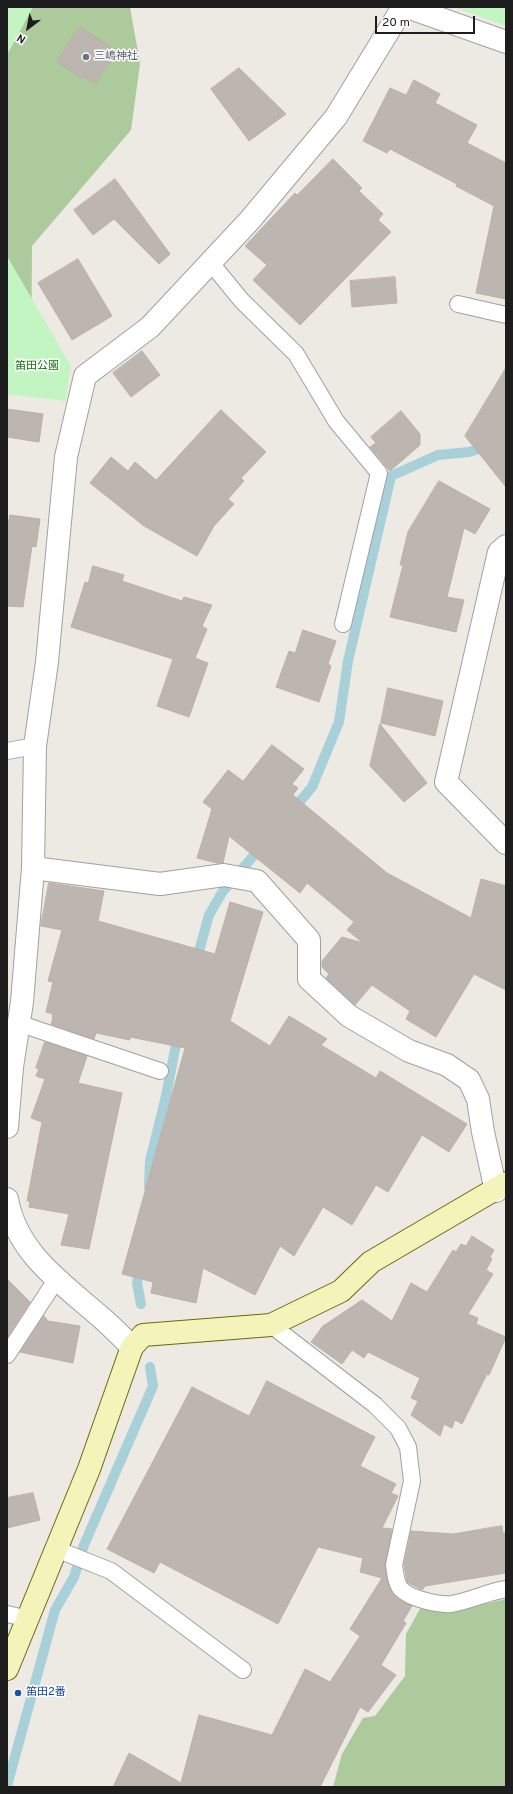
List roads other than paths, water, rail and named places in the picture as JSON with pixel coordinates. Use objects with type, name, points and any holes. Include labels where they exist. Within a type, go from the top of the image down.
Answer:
[{"type":"street","points":[[7,1127],[12,1067],[22,1002],[33,868],[35,746],[47,662],[66,457],[85,376],[150,327],[250,220],[336,117],[403,7]]},
{"type":"street","points":[[407,7],[506,42]]},
{"type":"street","points":[[506,546],[499,552],[446,782],[506,844]]},
{"type":"street","points":[[7,1669],[29,1619],[89,1469],[132,1347],[143,1335],[271,1325],[341,1291],[371,1262],[501,1187],[483,1132],[478,1099],[469,1080],[447,1065],[409,1051],[350,1016],[309,979],[309,940],[257,881],[224,875],[160,884],[33,868]]},
{"type":"street","points":[[7,1199],[16,1227],[34,1257],[56,1280],[103,1319],[132,1347]]},
{"type":"lane","points":[[210,262],[242,301],[296,354],[336,421],[379,473],[343,624]]},
{"type":"lane","points":[[458,304],[506,315]]},
{"type":"lane","points":[[7,751],[35,746]]},
{"type":"lane","points":[[18,1023],[160,1071]]},
{"type":"lane","points":[[7,1355],[56,1280]]},
{"type":"lane","points":[[271,1325],[375,1405],[398,1428],[408,1447],[412,1481],[394,1565],[401,1589],[412,1597],[451,1604],[506,1589]]},
{"type":"lane","points":[[56,1549],[111,1571],[243,1670]]},
{"type":"lane","points":[[7,1614],[29,1619]]},
{"type":"waterway","points":[[292,811],[312,787],[339,722],[348,661],[391,476],[438,455],[469,452],[486,447],[506,432]]},
{"type":"waterway","points":[[196,962],[209,915],[223,891],[262,846]]},
{"type":"waterway","points":[[149,1188],[150,1161],[166,1096],[178,1034]]},
{"type":"waterway","points":[[140,1266],[137,1283],[141,1304]]},
{"type":"waterway","points":[[7,1786],[55,1610],[74,1577],[84,1545],[153,1386],[150,1367]]},
{"type":"place","name":"三嶋神社","points":[[86,57]]},
{"type":"place","name":"笛田2番","points":[[18,1693]]},
{"type":"park label","name":"笛田公園","points":[[37,367]]}]
